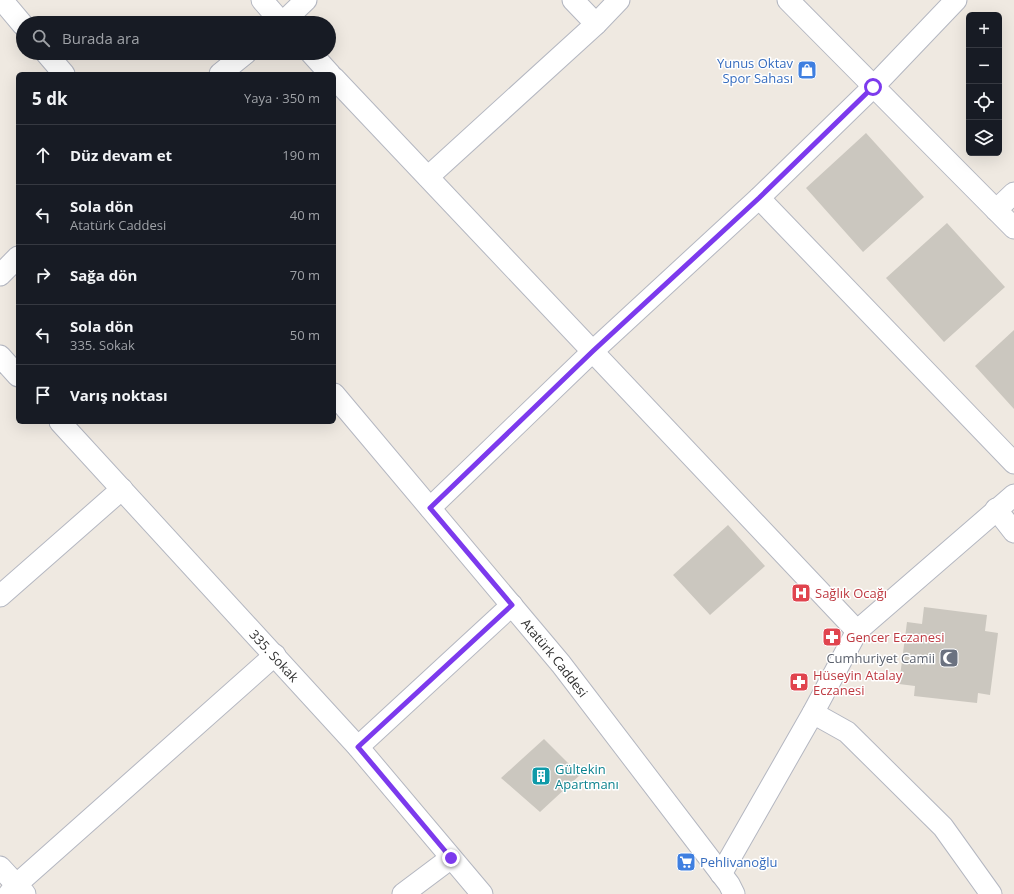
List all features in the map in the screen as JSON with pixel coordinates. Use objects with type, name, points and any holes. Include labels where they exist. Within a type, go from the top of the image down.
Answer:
[{"type":"street","points":[[2,0],[16,17]]},
{"type":"street","points":[[262,0],[276,16]]},
{"type":"street","points":[[289,16],[306,0]]},
{"type":"street","points":[[573,0],[596,24]]},
{"type":"street","points":[[428,177],[596,24],[619,0]]},
{"type":"street","points":[[788,0],[1014,228]]},
{"type":"street","points":[[430,508],[593,351],[759,198],[873,87],[956,0]]},
{"type":"street","points":[[52,60],[62,72]]},
{"type":"street","points":[[222,72],[237,60]]},
{"type":"street","points":[[317,60],[328,72]]},
{"type":"street","points":[[336,80],[857,631]]},
{"type":"street","points":[[996,210],[1014,193]]},
{"type":"street","points":[[759,198],[1014,463]]},
{"type":"street","points":[[0,275],[16,260]]},
{"type":"street","points":[[0,356],[16,374]]},
{"type":"street","name":"Atatürk Caddesi","points":[[336,396],[561,664],[729,884],[734,894]]},
{"type":"street","name":"335. Sokak","points":[[62,424],[358,747],[482,894]]},
{"type":"street","points":[[0,596],[122,489]]},
{"type":"street","points":[[721,874],[813,713],[857,631],[1014,495]]},
{"type":"street","points":[[996,510],[1014,532]]},
{"type":"street","points":[[358,747],[512,605]]},
{"type":"street","points":[[0,867],[16,891],[275,656]]},
{"type":"street","points":[[813,713],[847,732],[943,827],[991,894]]},
{"type":"street","points":[[403,894],[451,858]]},
{"type":"building","points":[[866,133],[924,197],[863,252],[806,188]]},
{"type":"building","points":[[947,223],[1005,287],[944,342],[886,278]]},
{"type":"building","points":[[1014,330],[1014,409],[975,366]]},
{"type":"building","points":[[728,525],[765,566],[710,615],[673,575]]},
{"type":"building","name":"Cumhuriyet Camii","points":[[924,607],[987,615],[985,631],[998,633],[990,695],[978,693],[977,703],[914,696],[915,686],[899,684],[907,622],[922,624]]},
{"type":"building","name":"Gültekin Apartmanı","points":[[544,739],[580,775],[540,812],[501,778]]},
{"type":"place","name":"Yunus Oktav Spor Sahası","points":[[807,70]]},
{"type":"place","name":"Sağlık Ocağı","points":[[801,593]]},
{"type":"place","name":"Gencer Eczanesi","points":[[832,637]]},
{"type":"place","name":"Cumhuriyet Camii","points":[[949,658]]},
{"type":"place","name":"Hüseyin Atalay Eczanesi","points":[[799,682]]},
{"type":"place","name":"Gültekin Apartmanı","points":[[541,776]]},
{"type":"place","name":"Pehlivanoğlu","points":[[686,862]]},
{"type":"route","points":[[451,858],[358,747],[512,605],[430,508],[593,351],[759,198],[873,87]]}]
